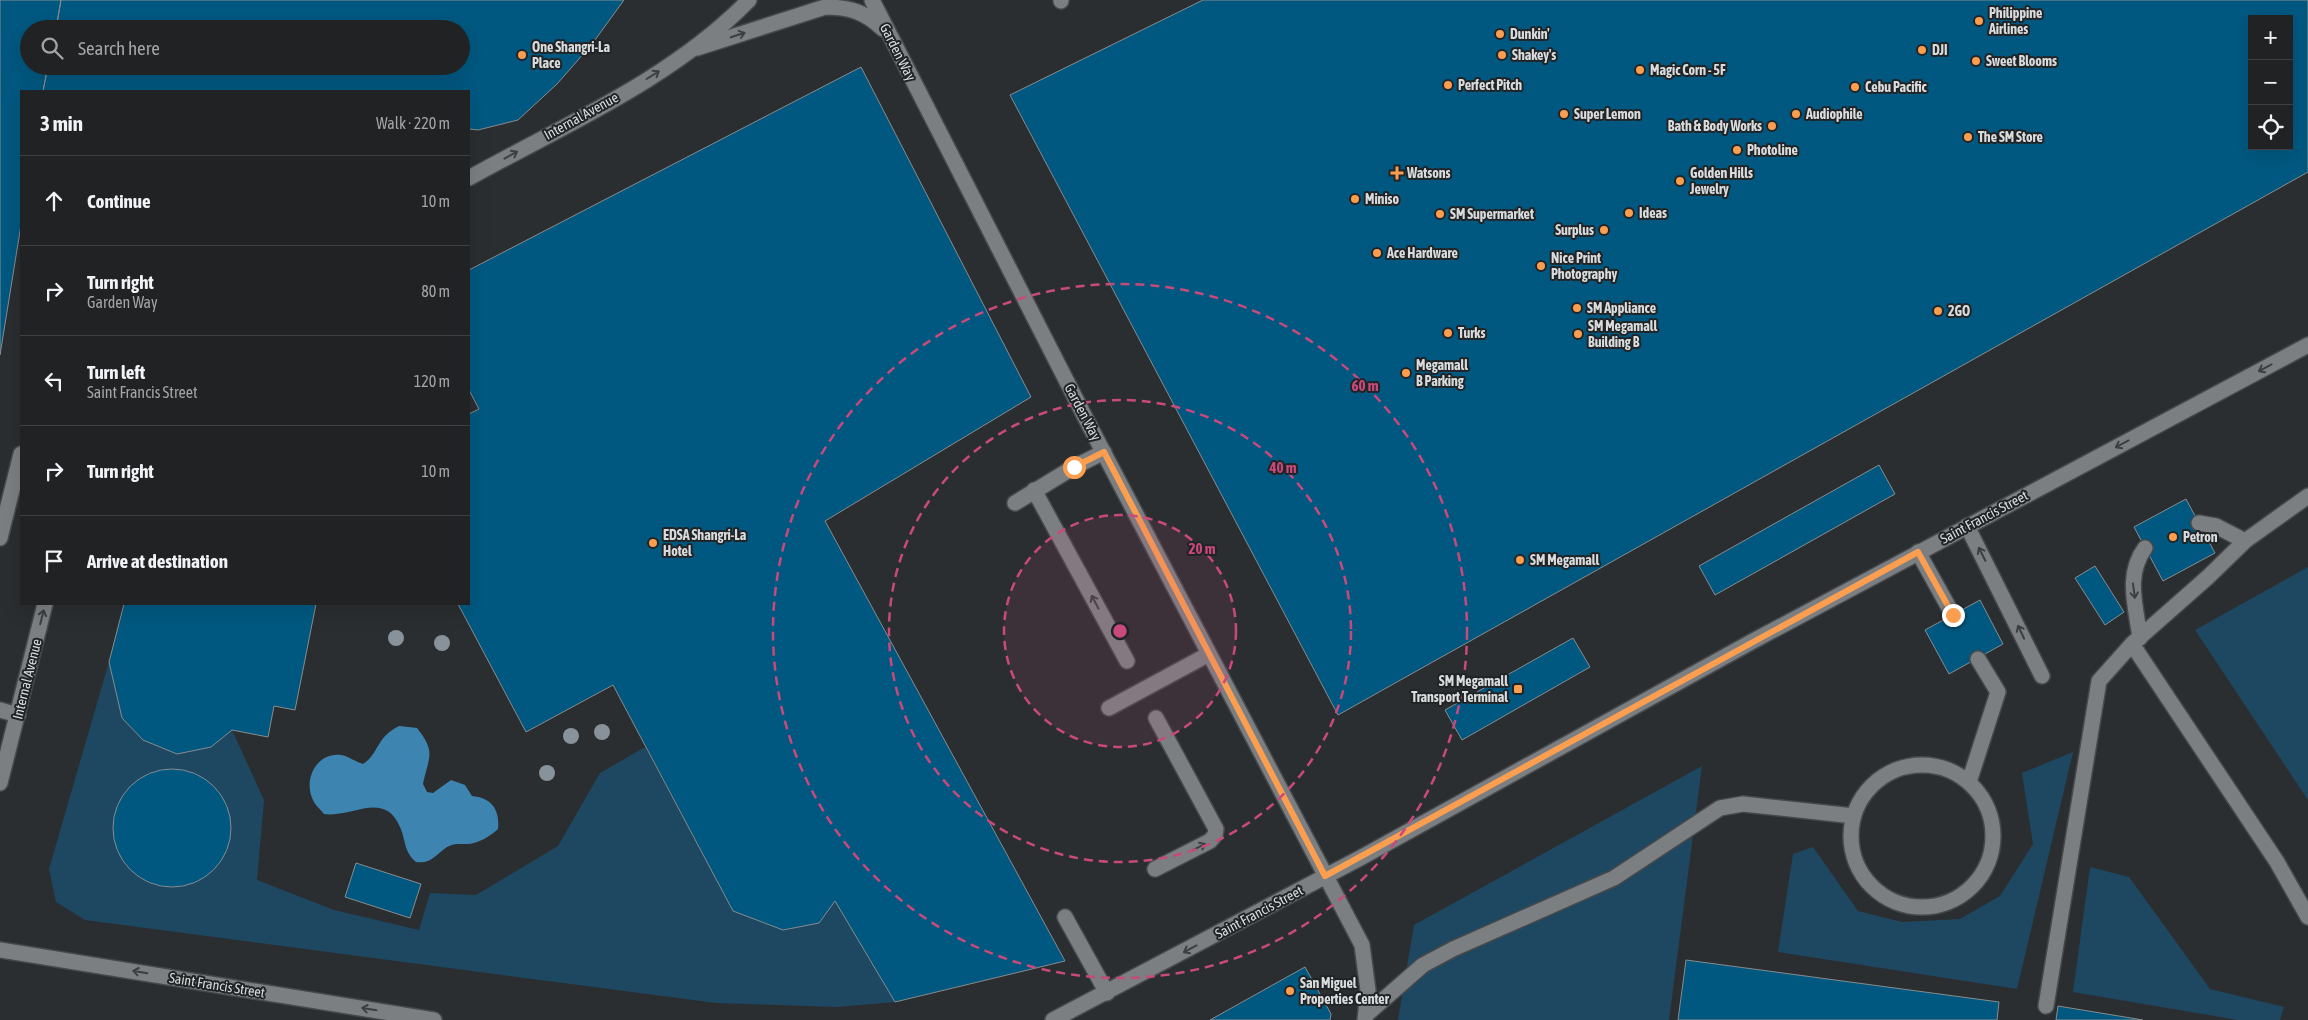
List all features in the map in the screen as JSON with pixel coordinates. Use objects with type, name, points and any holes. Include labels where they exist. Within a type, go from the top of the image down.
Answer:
[{"type":"street","name":"Internal Avenue","points":[[470,177],[622,94],[692,50],[748,0]]},
{"type":"street","name":"Garden Way","points":[[872,0],[1104,452],[1362,945],[1368,990],[1366,1017]]},
{"type":"street","name":"Internal Avenue","points":[[692,50],[825,7],[843,7],[858,11],[872,19],[888,34]]},
{"type":"street","name":"Saint Francis Street","points":[[1053,1020],[1325,876],[1918,552],[2308,345]]},
{"type":"street","points":[[1015,503],[1034,490],[1104,452]]},
{"type":"street","points":[[0,538],[20,458]]},
{"type":"street","points":[[1034,490],[1127,661]]},
{"type":"street","points":[[2046,1006],[2099,681],[2136,641],[2245,541],[2308,496]]},
{"type":"street","points":[[2199,522],[2216,526],[2245,541]]},
{"type":"street","points":[[1967,526],[2042,676]]},
{"type":"street","points":[[2144,548],[2138,557],[2132,575],[2136,641],[2277,862],[2308,917]]},
{"type":"street","points":[[1918,552],[1953,615]]},
{"type":"street","name":"Internal Avenue","points":[[0,783],[6,735],[18,715],[45,605]]},
{"type":"street","points":[[1109,708],[1209,654]]},
{"type":"street","points":[[1969,782],[1998,692],[1978,658]]},
{"type":"street","points":[[0,710],[18,715]]},
{"type":"street","points":[[1155,869],[1210,841],[1215,835],[1216,829],[1156,718]]},
{"type":"street","points":[[1912,765],[1932,765],[1952,771],[1969,782],[1982,797],[1990,816],[1991,856],[1983,874],[1969,890],[1952,901],[1933,906],[1913,907],[1894,901],[1876,890],[1863,875],[1854,857],[1851,836],[1854,816],[1862,797],[1875,782],[1892,771],[1912,765]]},
{"type":"street","points":[[1366,1017],[1423,965],[1452,949],[1614,878],[1720,808],[1743,804],[1854,816]]},
{"type":"street","points":[[1065,917],[1107,993]]},
{"type":"street","name":"Saint Francis Street","points":[[0,950],[434,1020]]},
{"type":"shaded area","points":[[2308,567],[2308,800],[2195,630]]},
{"type":"shaded area","points":[[109,662],[122,718],[143,740],[177,754],[211,747],[232,730],[264,800],[257,880],[334,910],[419,930],[430,893],[476,895],[558,846],[600,773],[645,747],[733,911],[783,930],[819,923],[835,901],[895,1002],[837,1007],[716,1003],[85,920],[56,902],[49,869]]},
{"type":"shaded area","points":[[399,726],[417,728],[427,743],[429,760],[423,784],[427,792],[433,793],[451,780],[465,785],[472,796],[485,799],[493,806],[498,816],[498,829],[479,841],[470,844],[452,845],[426,862],[416,862],[407,850],[400,827],[393,816],[385,810],[367,808],[346,813],[324,814],[314,802],[311,794],[311,777],[318,763],[332,755],[341,755],[363,764],[386,735]]},
{"type":"shaded area","points":[[2073,752],[2017,989],[1778,952],[1793,854],[1813,847],[1858,911],[1902,922],[1960,919],[2000,896],[2033,844],[2022,773]]},
{"type":"shaded area","points":[[1702,766],[1669,1020],[1398,1020],[1414,925]]},
{"type":"shaded area","points":[[2090,867],[2129,877],[2210,989],[2284,1007],[2280,1020],[2238,1020],[2073,992]]},
{"type":"building","points":[[0,0],[61,0],[58,20],[20,20],[20,75],[46,75],[43,90],[20,90],[20,231],[0,355]]},
{"type":"building","name":"One Shangri-La Place","points":[[61,0],[624,0],[592,44],[557,84],[518,120],[478,130],[470,129],[470,90],[43,90],[46,75],[470,75],[470,20],[58,20]]},
{"type":"building","name":"SM Megamall","points":[[1203,0],[2308,0],[2308,172],[1338,715],[1010,95]]},
{"type":"building","name":"EDSA Shangri-La Hotel","points":[[861,67],[1031,397],[825,521],[1065,961],[895,1002],[835,901],[819,923],[783,930],[733,911],[613,685],[526,732],[459,605],[470,605],[470,414],[479,409],[470,392],[470,269]]},
{"type":"building","points":[[1879,465],[1895,494],[1715,595],[1699,566]]},
{"type":"building","name":"Petron","points":[[2186,499],[2215,553],[2163,581],[2134,527]]},
{"type":"building","points":[[2095,566],[2124,612],[2105,625],[2075,578]]},
{"type":"building","points":[[1980,600],[2003,644],[1949,674],[1925,630]]},
{"type":"building","points":[[124,605],[316,605],[295,710],[274,706],[268,737],[232,730],[211,747],[177,754],[143,740],[122,718],[109,662]]},
{"type":"building","name":"SM Megamall Transport Terminal","points":[[1573,638],[1590,667],[1462,740],[1445,710]]},
{"type":"building","points":[[172,769],[195,773],[214,786],[227,805],[231,828],[227,851],[214,870],[195,883],[172,887],[149,883],[130,870],[117,851],[113,828],[117,805],[130,786],[149,773]]},
{"type":"building","points":[[356,863],[421,884],[410,918],[345,897]]},
{"type":"building","points":[[1686,960],[1999,1002],[1997,1020],[1678,1020]]},
{"type":"building","name":"San Miguel Properties Center","points":[[1305,967],[1331,1014],[1330,1020],[1210,1020]]},
{"type":"building","points":[[2058,1006],[2143,1020],[2056,1020]]},
{"type":"place","name":"Philippine Airlines","points":[[1979,21]]},
{"type":"place","name":"Dunkin'","points":[[1500,34]]},
{"type":"place","name":"DJI","points":[[1922,50]]},
{"type":"place","name":"One Shangri-La Place","points":[[522,55]]},
{"type":"place","name":"Shakey's","points":[[1502,55]]},
{"type":"place","name":"Sweet Blooms","points":[[1976,61]]},
{"type":"place","name":"Magic Corn - 5F","points":[[1640,70]]},
{"type":"place","name":"Perfect Pitch","points":[[1448,85]]},
{"type":"place","name":"Cebu Pacific","points":[[1855,87]]},
{"type":"place","name":"Super Lemon","points":[[1564,114]]},
{"type":"place","name":"Audiophile","points":[[1796,114]]},
{"type":"place","name":"Bath & Body Works","points":[[1772,126]]},
{"type":"place","name":"The SM Store","points":[[1968,137]]},
{"type":"place","name":"Photoline","points":[[1737,150]]},
{"type":"place","name":"Watsons","points":[[1397,173]]},
{"type":"place","name":"Golden Hills Jewelry","points":[[1680,181]]},
{"type":"place","name":"Miniso","points":[[1355,199]]},
{"type":"place","name":"Ideas","points":[[1629,213]]},
{"type":"place","name":"SM Supermarket","points":[[1440,214]]},
{"type":"place","name":"Surplus","points":[[1604,230]]},
{"type":"place","name":"Ace Hardware","points":[[1377,253]]},
{"type":"place","name":"Nice Print Photography","points":[[1541,266]]},
{"type":"place","name":"SM Appliance","points":[[1577,308]]},
{"type":"place","name":"2GO","points":[[1938,311]]},
{"type":"place","name":"Turks","points":[[1448,333]]},
{"type":"place","name":"SM Megamall Building B","points":[[1578,334]]},
{"type":"place","name":"Megamall B Parking","points":[[1406,373]]},
{"type":"place","name":"Petron","points":[[2173,537]]},
{"type":"place","name":"EDSA Shangri-La Hotel","points":[[653,543]]},
{"type":"place","name":"SM Megamall","points":[[1520,560]]},
{"type":"place","name":"SM Megamall Transport Terminal","points":[[1518,689]]},
{"type":"place","name":"San Miguel Properties Center","points":[[1290,991]]},
{"type":"route","points":[[1074,467],[1104,452],[1325,876],[1918,552],[1953,615]]}]
